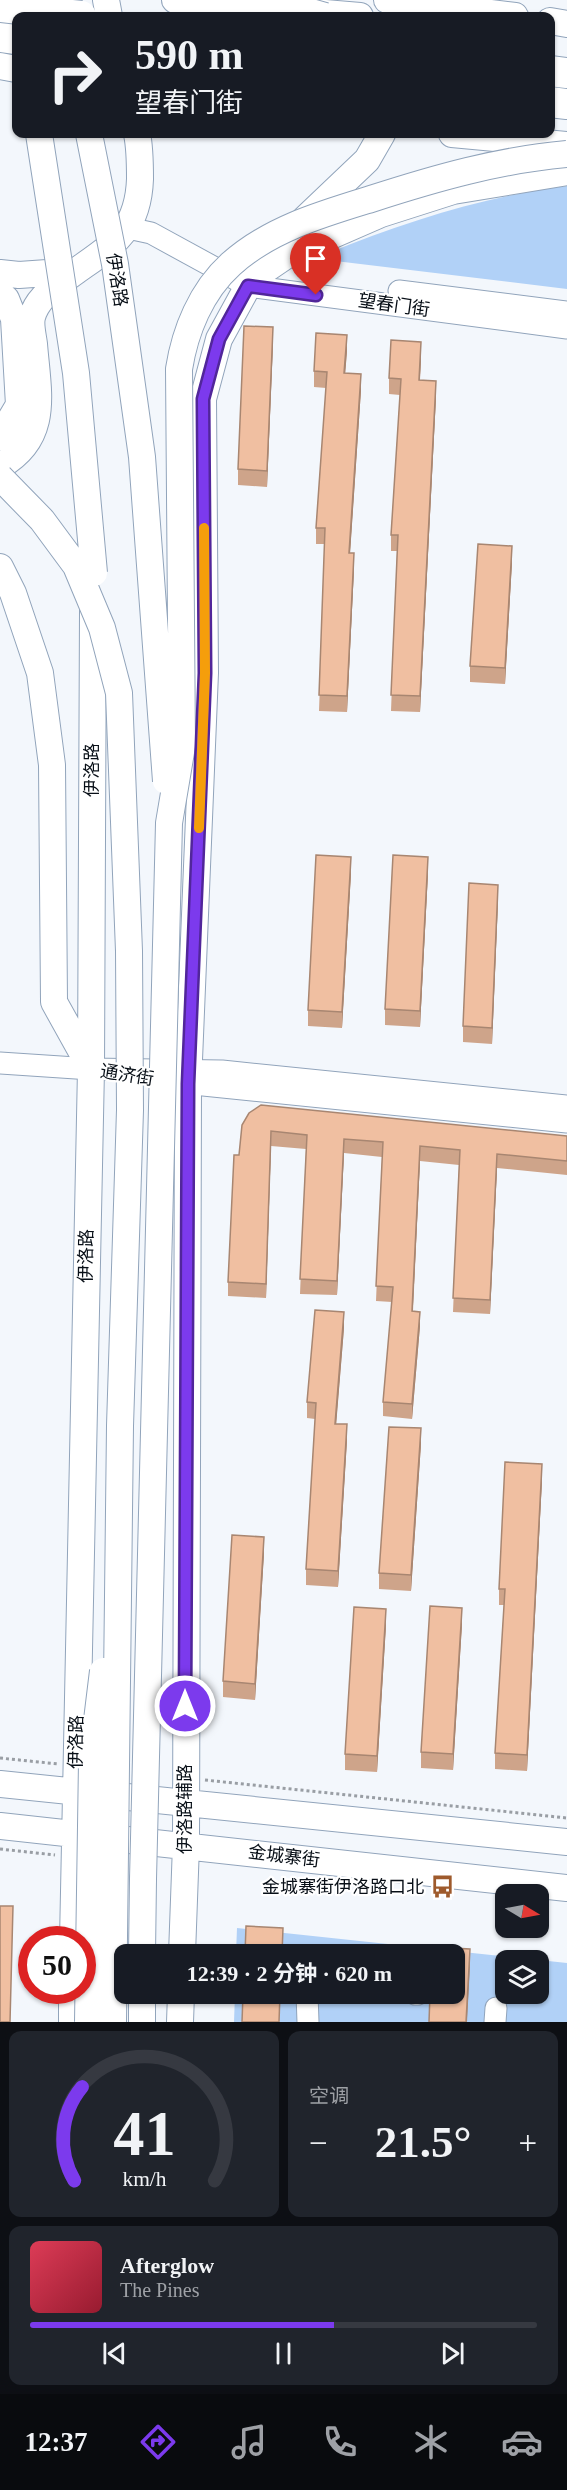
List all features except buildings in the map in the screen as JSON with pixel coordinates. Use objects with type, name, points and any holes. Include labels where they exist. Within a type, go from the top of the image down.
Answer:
[{"type":"highway","points":[[0,7],[45,12]]},
{"type":"main road","points":[[176,0],[314,12]]},
{"type":"main road","points":[[269,0],[311,12]]},
{"type":"main road","points":[[387,0],[483,12]]},
{"type":"main road","name":"伊洛路","points":[[40,138],[76,373],[94,573],[91,1069],[74,1792],[73,1926]]},
{"type":"main road","name":"伊洛路","points":[[90,138],[115,264],[142,457],[169,823]]},
{"type":"main road","points":[[0,466],[16,458],[37,425],[39,406],[32,318],[43,296],[100,255],[128,228],[139,204],[140,138]]},
{"type":"main road","points":[[305,219],[367,160],[380,138]]},
{"type":"main road","points":[[494,138],[567,145]]},
{"type":"main road","points":[[142,1944],[169,823],[182,746],[178,369],[184,338],[203,302],[229,265],[252,248],[305,219],[433,178],[528,158],[567,154]]},
{"type":"main road","points":[[253,280],[287,255],[390,211],[453,191],[567,172]]},
{"type":"main road","points":[[0,273],[19,276],[76,271]]},
{"type":"main road","name":"伊洛路辅路","points":[[182,1944],[186,1845],[184,1778],[188,1077],[205,673],[203,399],[219,339],[253,280]]},
{"type":"main road","points":[[0,294],[6,299],[14,319],[19,405],[0,438]]},
{"type":"main road","points":[[0,477],[42,520],[76,567],[102,628],[119,693],[129,951],[130,1110],[119,1540],[113,2022]]},
{"type":"main road","points":[[0,567],[13,593],[40,673],[52,765],[54,1002],[91,1069]]},
{"type":"main road","points":[[88,2022],[92,1761],[119,1540]]},
{"type":"main road","points":[[0,1784],[567,1842]]},
{"type":"main road","name":"金城寨街","points":[[0,1826],[567,1888]]},
{"type":"main road","points":[[72,2004],[72,2022]]},
{"type":"main road","points":[[142,2004],[142,2022]]},
{"type":"main road","points":[[180,2022],[181,2004]]},
{"type":"street","points":[[139,204],[160,231],[253,280]]},
{"type":"street","name":"望春门街","points":[[128,228],[151,233],[253,280],[567,328]]},
{"type":"street","name":"望春门街","points":[[253,280],[567,312]]},
{"type":"street","name":"通济街","points":[[0,1063],[188,1077],[567,1122]]},
{"type":"street","name":"通济街","points":[[188,1077],[222,1071],[567,1106]]},
{"type":"street","points":[[307,2004],[308,2022]]},
{"type":"path","points":[[0,1758],[75,1766]]},
{"type":"path","points":[[184,1778],[567,1818]]},
{"type":"shaded area","points":[[567,186],[567,289],[327,260],[328,253],[446,212],[506,196]]},
{"type":"shaded area","points":[[237,1928],[388,1944],[236,1944]]},
{"type":"shaded area","points":[[465,1952],[495,1955],[495,2004],[549,2004],[549,1961],[567,1963],[567,2022],[234,2022],[235,2004],[465,2004]]},
{"type":"slow traffic","points":[[199,828],[205,673],[204,528]]},
{"type":"place","name":"金城寨街伊洛路口北","points":[[442,1887]]},
{"type":"route","points":[[185,1706],[188,1084],[205,673],[203,399],[219,339],[248,286],[316,295]]}]
